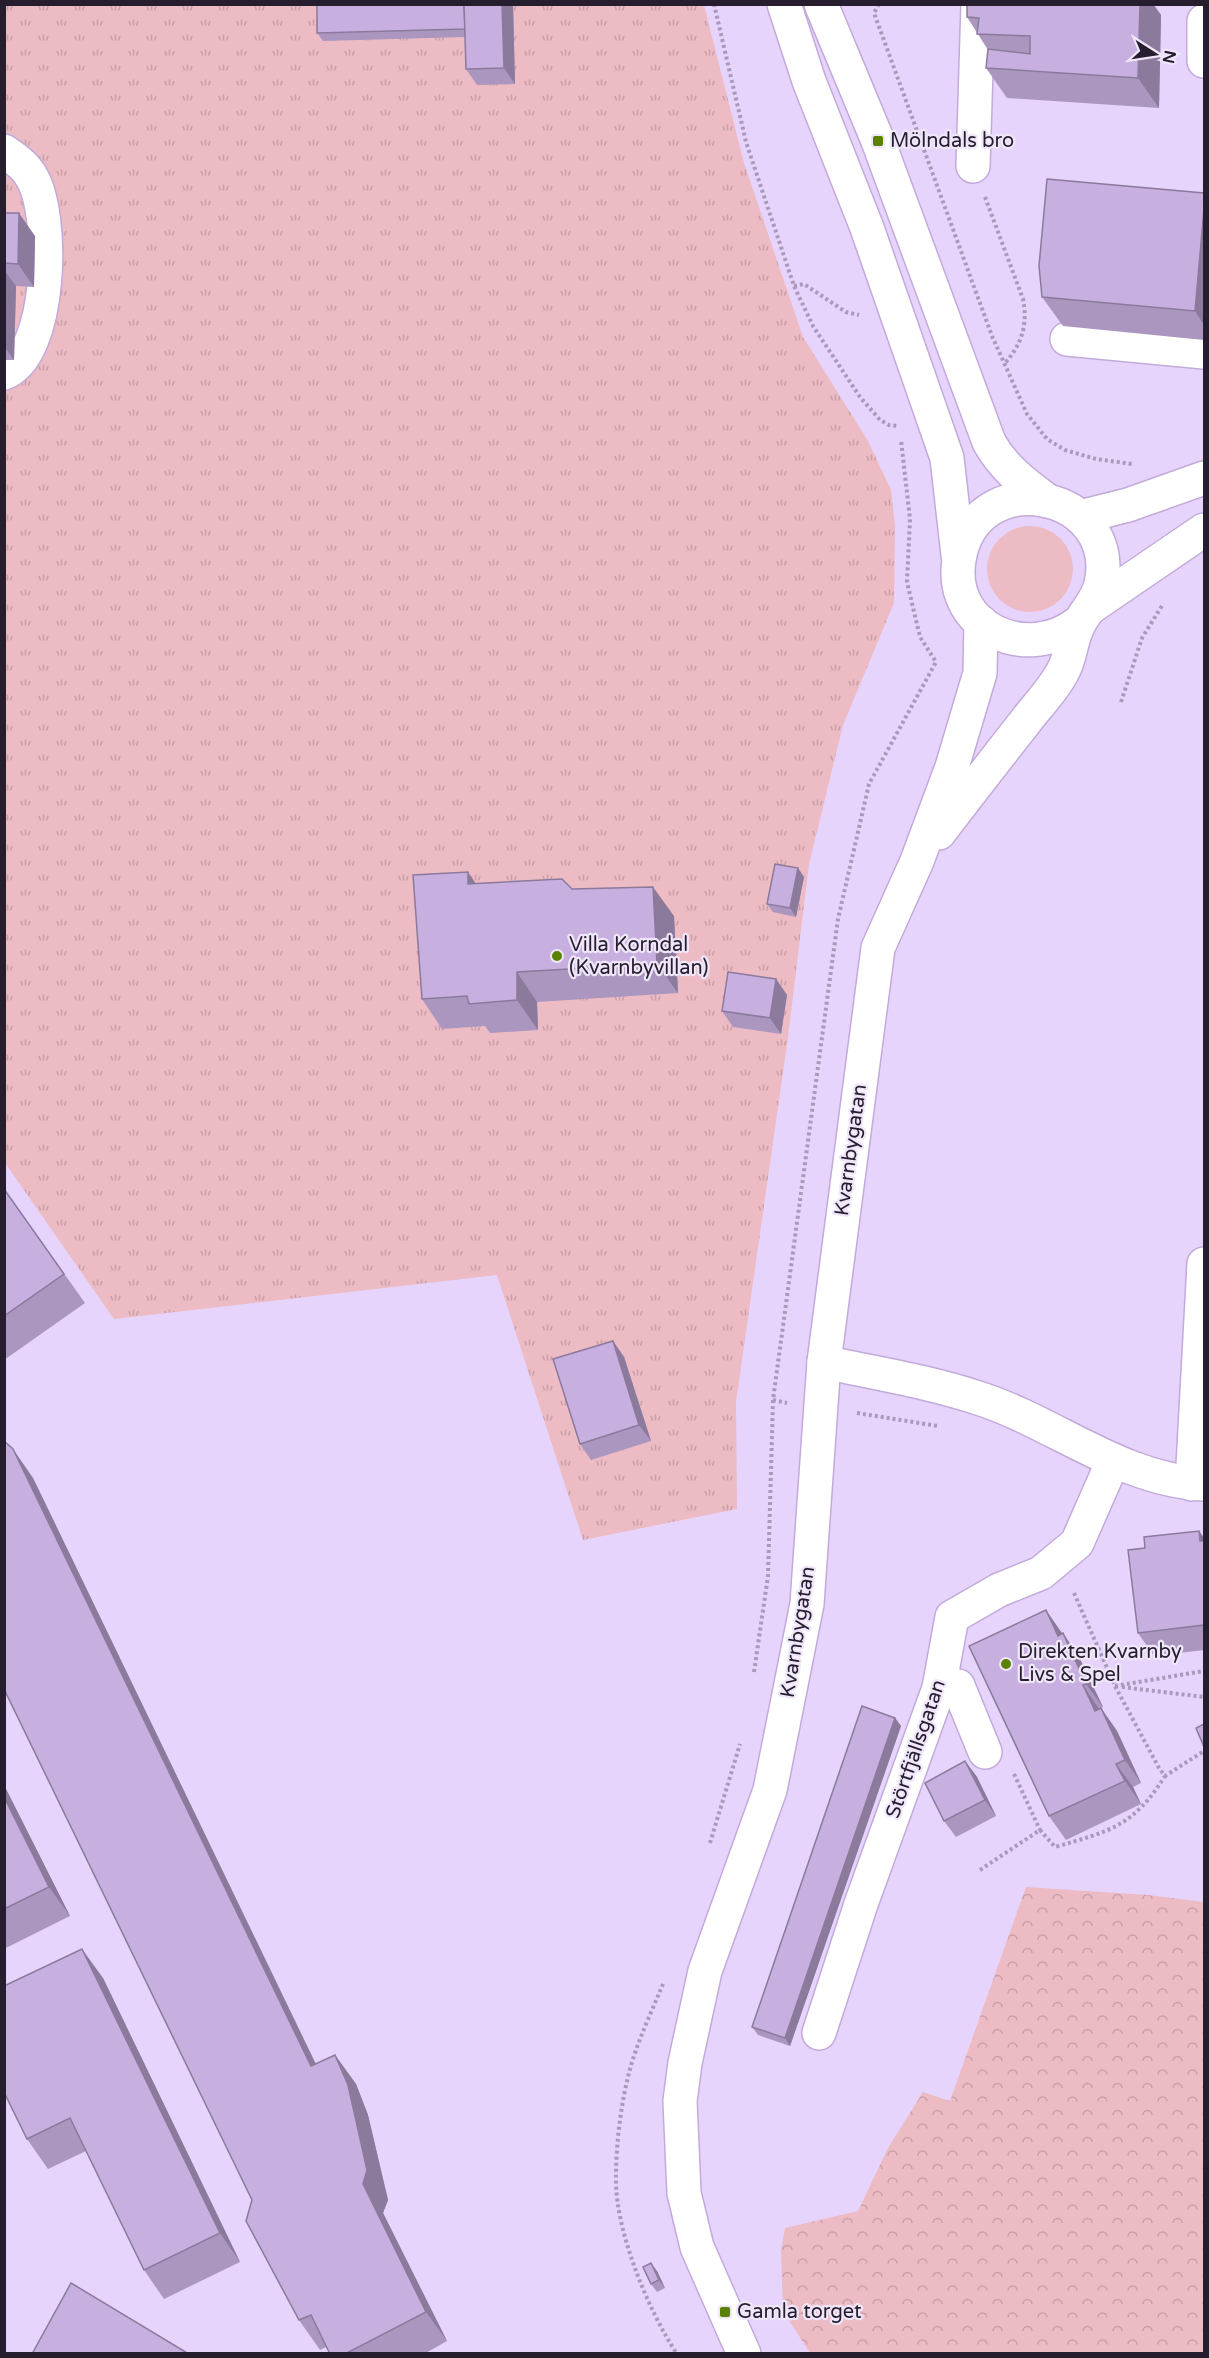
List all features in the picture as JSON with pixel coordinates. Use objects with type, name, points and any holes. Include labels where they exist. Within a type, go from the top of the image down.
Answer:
[{"type":"street","points":[[784,4],[810,81],[867,228],[916,364],[947,458],[959,560],[958,573],[964,598],[981,622],[999,634],[1030,642],[1062,634],[1204,530]]},
{"type":"street","points":[[821,4],[878,141],[989,442],[997,457],[1016,476],[1044,498],[1063,505],[1080,517],[1094,537],[1101,560],[1101,584],[1085,615]]},
{"type":"street","points":[[810,81],[834,38],[846,4]]},
{"type":"street","points":[[974,166],[978,4]]},
{"type":"street","points":[[1204,21],[1204,61]]},
{"type":"street","points":[[4,151],[18,160],[32,177],[39,196],[45,246],[43,297],[38,325],[27,354],[15,369],[4,373]]},
{"type":"street","points":[[1067,339],[1204,352]]},
{"type":"street","points":[[1080,517],[1128,505],[1204,478]]},
{"type":"street","points":[[959,560],[968,532],[988,511],[1014,499],[1044,498]]},
{"type":"street","name":"Kvarnbygatan","points":[[917,861],[1064,670],[1085,615]]},
{"type":"street","name":"Kvarnbygatan","points":[[744,2354],[697,2247],[684,2193],[680,2101],[694,2018],[705,1971],[770,1790],[807,1604],[824,1362],[878,948],[917,861],[952,767],[980,673],[981,622]]},
{"type":"street","points":[[824,1362],[976,1397],[1113,1461],[1152,1475],[1198,1484],[1204,1264]]},
{"type":"street","name":"Störtfjällsgatan","points":[[819,2033],[861,1904],[939,1688],[952,1617],[999,1590],[1041,1573],[1077,1543],[1113,1461]]},
{"type":"street","points":[[939,1688],[958,1686],[985,1752]]},
{"type":"path","points":[[714,4],[746,142],[794,286],[813,326],[861,397],[880,420],[889,425],[899,426]]},
{"type":"path","points":[[879,4],[874,13],[992,336],[1028,414],[1047,439],[1065,450],[1096,459],[1144,465],[1155,495]]},
{"type":"path","points":[[974,166],[1023,300],[1026,316],[1018,349],[1005,363]]},
{"type":"path","points":[[794,286],[804,284],[846,312],[862,315]]},
{"type":"path","points":[[754,1674],[768,1576],[773,1400],[838,919],[869,784],[936,662],[920,637],[907,582],[910,519],[897,416]]},
{"type":"path","points":[[1120,702],[1142,638],[1160,606],[1168,599]]},
{"type":"path","points":[[1059,1559],[1115,1686],[1165,1776]]},
{"type":"path","points":[[1115,1686],[1204,1671]]},
{"type":"path","points":[[1115,1686],[1204,1696]]},
{"type":"path","points":[[709,1847],[742,1739]]},
{"type":"path","points":[[1012,1770],[1040,1830],[1055,1847],[1110,1831],[1148,1803],[1165,1776],[1204,1751]]},
{"type":"path","points":[[980,1870],[1040,1830]]},
{"type":"path","points":[[667,1974],[630,2069],[616,2179],[618,2207],[631,2252],[650,2303],[677,2354]]},
{"type":"green space","points":[[4,5],[704,5],[744,163],[803,337],[868,441],[891,490],[895,526],[894,603],[843,725],[809,864],[788,1037],[736,1402],[737,1509],[583,1540],[497,1275],[114,1319],[5,1163]]},
{"type":"green space","points":[[1030,526],[1046,530],[1060,539],[1069,553],[1073,569],[1069,585],[1060,599],[1046,608],[1030,612],[1014,608],[1000,599],[991,585],[987,569],[991,553],[1000,539],[1014,530]]},
{"type":"green space","points":[[1026,1887],[1148,1895],[1204,1902],[1204,2353],[810,2353],[783,2311],[781,2250],[785,2228],[858,2211],[888,2148],[923,2092],[950,2101]]},
{"type":"building","points":[[317,4],[464,4],[465,29],[317,33]]},
{"type":"building","points":[[464,4],[502,4],[504,68],[466,69]]},
{"type":"building","points":[[967,4],[1140,4],[1138,78],[986,68],[988,49],[1030,54],[1030,36],[977,34],[979,18],[967,17]]},
{"type":"building","points":[[1047,179],[1204,193],[1195,311],[1042,297],[1039,266]]},
{"type":"building","points":[[4,213],[19,213],[18,264],[4,263]]},
{"type":"building","points":[[775,864],[798,868],[790,908],[767,904]]},
{"type":"building","name":"Villa Korndal (Kvarnbyvillan)","points":[[468,872],[468,884],[562,879],[572,889],[653,887],[657,964],[517,972],[517,1000],[469,1004],[467,996],[422,999],[413,875]]},
{"type":"building","points":[[728,972],[776,979],[770,1018],[722,1011]]},
{"type":"building","points":[[4,1189],[64,1274],[4,1316]]},
{"type":"building","points":[[613,1341],[639,1425],[580,1444],[553,1359]]},
{"type":"building","points":[[4,1441],[13,1449],[311,2066],[335,2055],[348,2085],[367,2170],[363,2184],[426,2312],[345,2354],[330,2354],[311,2315],[299,2320],[246,2221],[252,2200],[4,1689]]},
{"type":"building","points":[[1199,1531],[1200,1541],[1204,1541],[1204,1625],[1138,1633],[1128,1550],[1145,1548],[1144,1537]]},
{"type":"building","points":[[1046,1610],[1058,1636],[1063,1633],[1086,1684],[1083,1685],[1095,1711],[1101,1708],[1125,1760],[1116,1764],[1125,1781],[1049,1816],[969,1646]]},
{"type":"building","points":[[862,1706],[895,1718],[785,2038],[752,2027]]},
{"type":"building","points":[[1204,1724],[1204,1747],[1196,1728]]},
{"type":"building","points":[[965,1761],[985,1800],[944,1821],[925,1783]]},
{"type":"building","points":[[4,1797],[49,1887],[4,1909]]},
{"type":"building","points":[[82,1949],[220,2233],[144,2270],[70,2118],[27,2139],[4,2092],[4,1986]]},
{"type":"building","points":[[651,2263],[659,2280],[651,2284],[643,2267]]},
{"type":"building","points":[[71,2283],[189,2354],[32,2354]]},
{"type":"place","name":"Mölndals bro","points":[[878,141]]},
{"type":"place","name":"Villa Korndal (Kvarnbyvillan)","points":[[557,956]]},
{"type":"place","name":"Direkten Kvarnby Livs & Spel","points":[[1006,1664]]},
{"type":"place","name":"Gamla torget","points":[[725,2312]]}]
